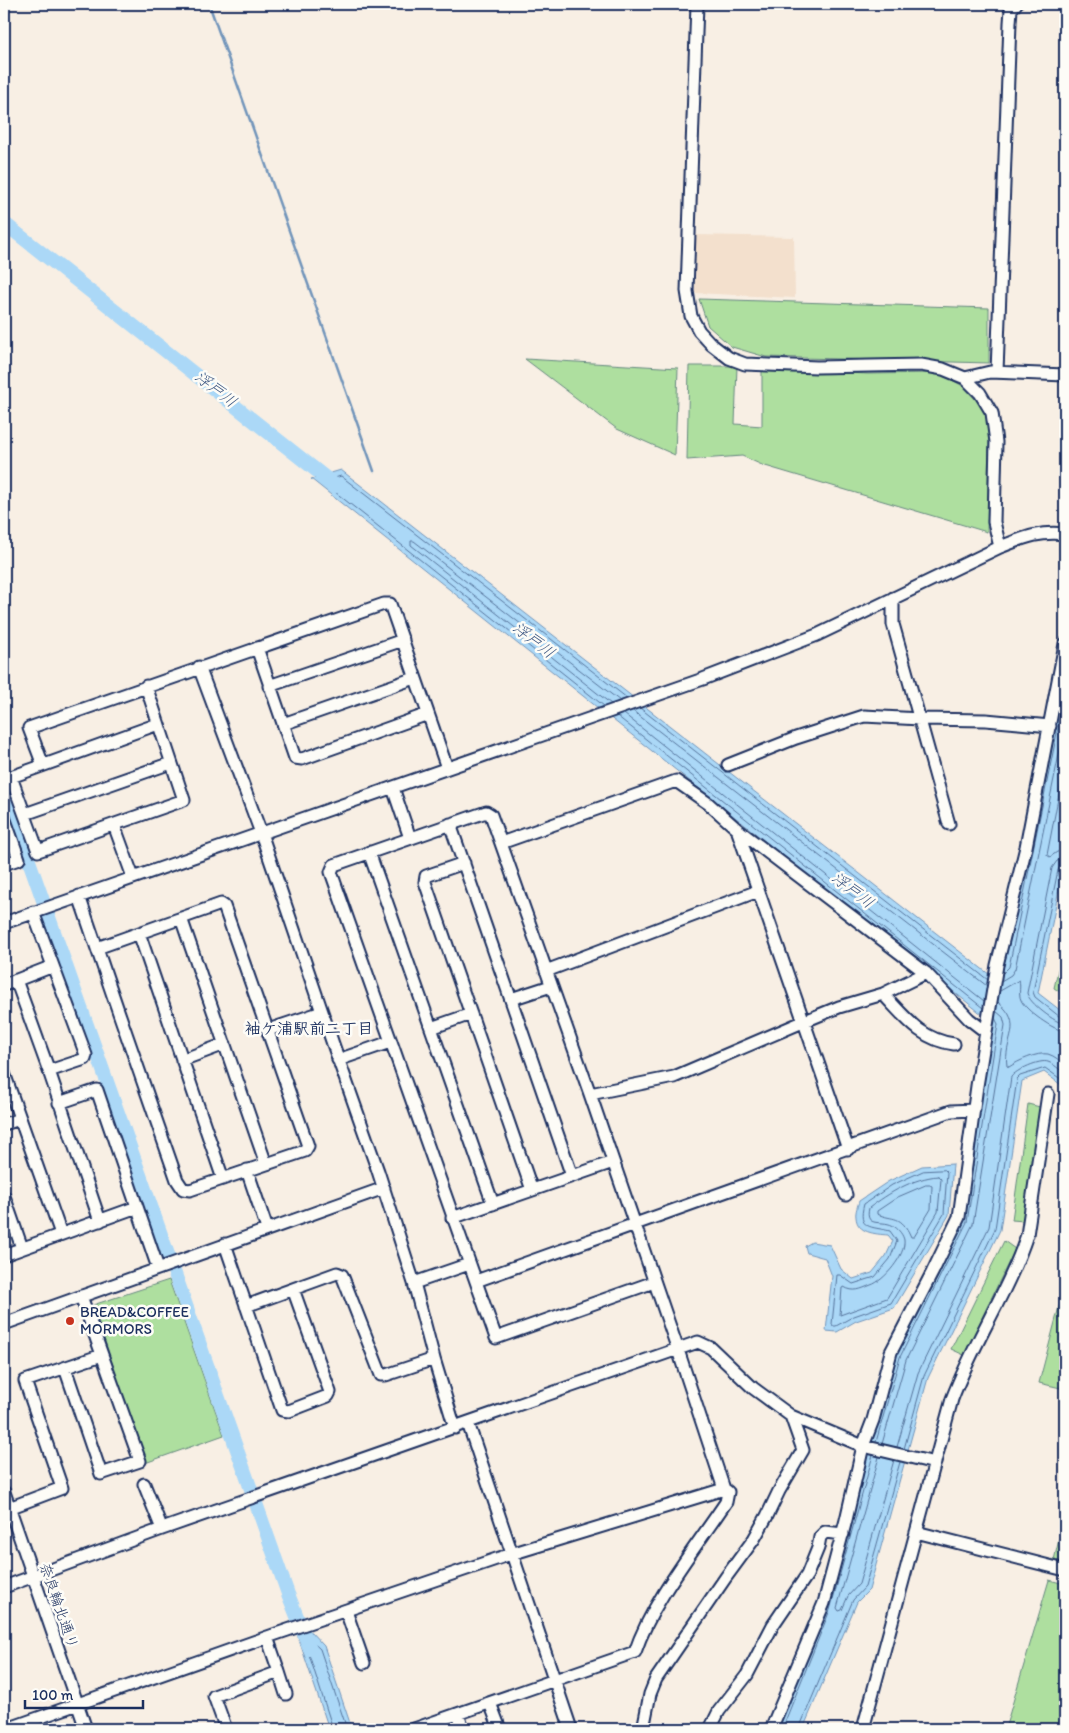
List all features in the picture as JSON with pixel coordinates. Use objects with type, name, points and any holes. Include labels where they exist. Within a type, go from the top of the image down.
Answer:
[{"type":"street","points":[[697,4],[687,291],[691,316],[699,331],[711,344],[729,358],[745,364],[817,367],[921,365],[944,369],[965,378],[980,393],[992,413],[996,442],[994,522],[1000,547]]},
{"type":"street","points":[[998,372],[1010,22],[1011,9],[1016,4]]},
{"type":"street","points":[[965,378],[990,372],[1065,375]]},
{"type":"street","points":[[4,923],[394,788],[574,722],[775,652],[816,635],[1000,547],[1044,532],[1065,534]]},
{"type":"street","points":[[893,598],[893,624],[949,824]]},
{"type":"street","points":[[43,766],[29,728],[200,667],[384,604],[390,604],[447,768]]},
{"type":"street","points":[[270,686],[402,640]]},
{"type":"street","points":[[771,1729],[824,1603],[863,1446],[874,1420],[891,1352],[957,1222],[996,971],[1026,847],[1065,644]]},
{"type":"street","points":[[257,648],[294,758],[302,759],[428,714]]},
{"type":"street","points":[[200,667],[261,833],[338,1060],[384,1188],[414,1283],[455,1428]]},
{"type":"street","points":[[283,724],[415,678]]},
{"type":"street","points":[[146,686],[184,800],[38,851],[11,777],[158,724]]},
{"type":"street","points":[[728,765],[796,738],[864,716],[986,720],[1050,726]]},
{"type":"street","points":[[24,814],[171,763]]},
{"type":"street","points":[[501,843],[676,780],[709,804],[737,829],[926,973],[969,1019],[986,1032]]},
{"type":"street","points":[[394,788],[410,838]]},
{"type":"street","points":[[414,1729],[635,1652],[642,1631],[676,1575],[726,1502],[728,1492],[724,1489],[678,1350],[590,1094],[491,815],[486,812],[334,865],[331,872],[496,1338],[654,1282]]},
{"type":"street","points":[[4,820],[19,859],[4,864]]},
{"type":"street","points":[[450,824],[572,1176]]},
{"type":"street","points":[[114,825],[133,877]]},
{"type":"street","points":[[737,829],[805,1020],[848,1149]]},
{"type":"street","points":[[369,852],[493,1204]]},
{"type":"street","points":[[464,863],[426,876],[425,882],[532,1190]]},
{"type":"street","points":[[546,972],[758,891]]},
{"type":"street","points":[[79,896],[96,948],[177,1180],[183,1189],[190,1190],[305,1151],[308,1146],[224,906],[221,904],[96,948]]},
{"type":"street","points":[[36,911],[53,966],[86,1055],[85,1059],[49,1071]]},
{"type":"street","points":[[181,918],[266,1164]]},
{"type":"street","points":[[139,933],[223,1179]]},
{"type":"street","points":[[4,984],[53,966]]},
{"type":"street","points":[[590,1094],[674,1077],[805,1020],[839,1007],[883,994],[926,973]]},
{"type":"street","points":[[16,980],[100,1221]]},
{"type":"street","points":[[511,999],[551,986]]},
{"type":"street","points":[[883,994],[906,1020],[930,1038],[954,1044]]},
{"type":"street","points":[[268,1030],[322,1012]]},
{"type":"street","points":[[431,1028],[471,1014]]},
{"type":"street","points":[[338,1060],[390,1042]]},
{"type":"street","points":[[182,1060],[225,1044]]},
{"type":"street","points":[[4,1073],[61,1234]]},
{"type":"street","points":[[59,1103],[97,1090],[158,1268]]},
{"type":"street","points":[[863,1729],[952,1399],[963,1368],[990,1318],[1028,1235],[1048,1094]]},
{"type":"street","points":[[476,1281],[951,1111],[974,1110]]},
{"type":"street","points":[[4,1124],[20,1119]]},
{"type":"street","points":[[831,1155],[846,1196]]},
{"type":"street","points":[[452,1218],[613,1162]]},
{"type":"street","points":[[248,1170],[267,1229]]},
{"type":"street","points":[[4,1324],[384,1188]]},
{"type":"street","points":[[4,1196],[22,1248]]},
{"type":"street","points":[[4,1255],[138,1207]]},
{"type":"street","points":[[226,1244],[282,1410],[289,1411],[328,1396],[330,1392],[293,1288]]},
{"type":"street","points":[[414,1283],[469,1264]]},
{"type":"street","points":[[246,1306],[337,1273],[342,1276],[380,1375],[386,1375],[434,1359]]},
{"type":"street","points":[[65,1368],[101,1474],[140,1461],[82,1296]]},
{"type":"street","points":[[4,1587],[162,1529],[698,1342],[712,1348],[752,1388],[791,1416],[863,1446],[935,1463]]},
{"type":"street","points":[[9,1508],[62,1488],[25,1381],[102,1355]]},
{"type":"street","points":[[644,1729],[650,1694],[656,1679],[726,1577],[749,1547],[779,1490],[803,1450],[791,1416]]},
{"type":"street","points":[[468,1423],[571,1729]]},
{"type":"street","points":[[144,1484],[162,1529]]},
{"type":"street","points":[[7,1729],[511,1554],[724,1489]]},
{"type":"street","name":"奈良輪北通り","points":[[4,1492],[86,1729]]},
{"type":"street","points":[[710,1729],[719,1711],[747,1675],[778,1616],[807,1575],[820,1538],[825,1532],[842,1534]]},
{"type":"street","points":[[916,1532],[1065,1570]]},
{"type":"street","points":[[346,1611],[364,1663]]},
{"type":"street","points":[[267,1638],[286,1694]]},
{"type":"street","points":[[226,1729],[214,1696],[279,1672]]},
{"type":"street","points":[[490,1703],[500,1729]]},
{"type":"street","points":[[458,1714],[463,1729]]},
{"type":"shaded area","points":[[696,235],[794,237],[795,298],[695,293]]},
{"type":"green space","points":[[699,299],[989,308],[989,363],[766,357],[732,347],[708,326]]},
{"type":"green space","points":[[525,359],[678,368],[675,455],[617,429]]},
{"type":"green space","points":[[689,366],[737,366],[735,424],[762,426],[762,369],[868,374],[939,373],[963,386],[986,411],[989,436],[987,532],[762,465],[742,456],[687,460]]},
{"type":"green space","points":[[1065,939],[1065,995],[1054,988]]},
{"type":"green space","points":[[1028,1104],[1040,1107],[1024,1221],[1012,1220]]},
{"type":"green space","points":[[1004,1241],[1015,1249],[964,1355],[951,1349]]},
{"type":"green space","points":[[169,1280],[224,1435],[145,1463],[93,1305]]},
{"type":"green space","points":[[1065,1284],[1065,1389],[1039,1383]]},
{"type":"green space","points":[[1065,1515],[1065,1563],[1054,1560]]},
{"type":"green space","points":[[1049,1580],[1065,1584],[1065,1729],[1005,1729]]},
{"type":"water","points":[[341,470],[990,975],[1004,966],[1065,670],[1065,859],[1038,993],[1065,1014],[1065,1088],[1044,1072],[1022,1081],[1000,1230],[928,1378],[869,1590],[857,1602],[803,1729],[776,1729],[825,1608],[895,1356],[962,1221],[993,1023],[311,479]]},
{"type":"water","points":[[953,1164],[949,1215],[894,1308],[856,1321],[837,1332],[826,1331],[832,1276],[825,1258],[807,1253],[805,1246],[812,1242],[830,1245],[841,1269],[853,1279],[872,1273],[886,1256],[893,1241],[888,1235],[868,1232],[860,1226],[856,1215],[859,1201],[889,1181],[922,1166]]},
{"type":"water","points":[[308,1629],[324,1646],[352,1729],[329,1729],[297,1634]]},
{"type":"waterway","points":[[209,4],[374,471]]},
{"type":"waterway","name":"浮戸川","points":[[4,223],[336,486]]},
{"type":"waterway","points":[[4,790],[288,1594],[310,1649]]},
{"type":"place","name":"BREAD&COFFEE MORMORS","points":[[70,1321]]},
{"type":"district","name":"袖ケ浦駅前二丁目","points":[[309,1028]]}]
